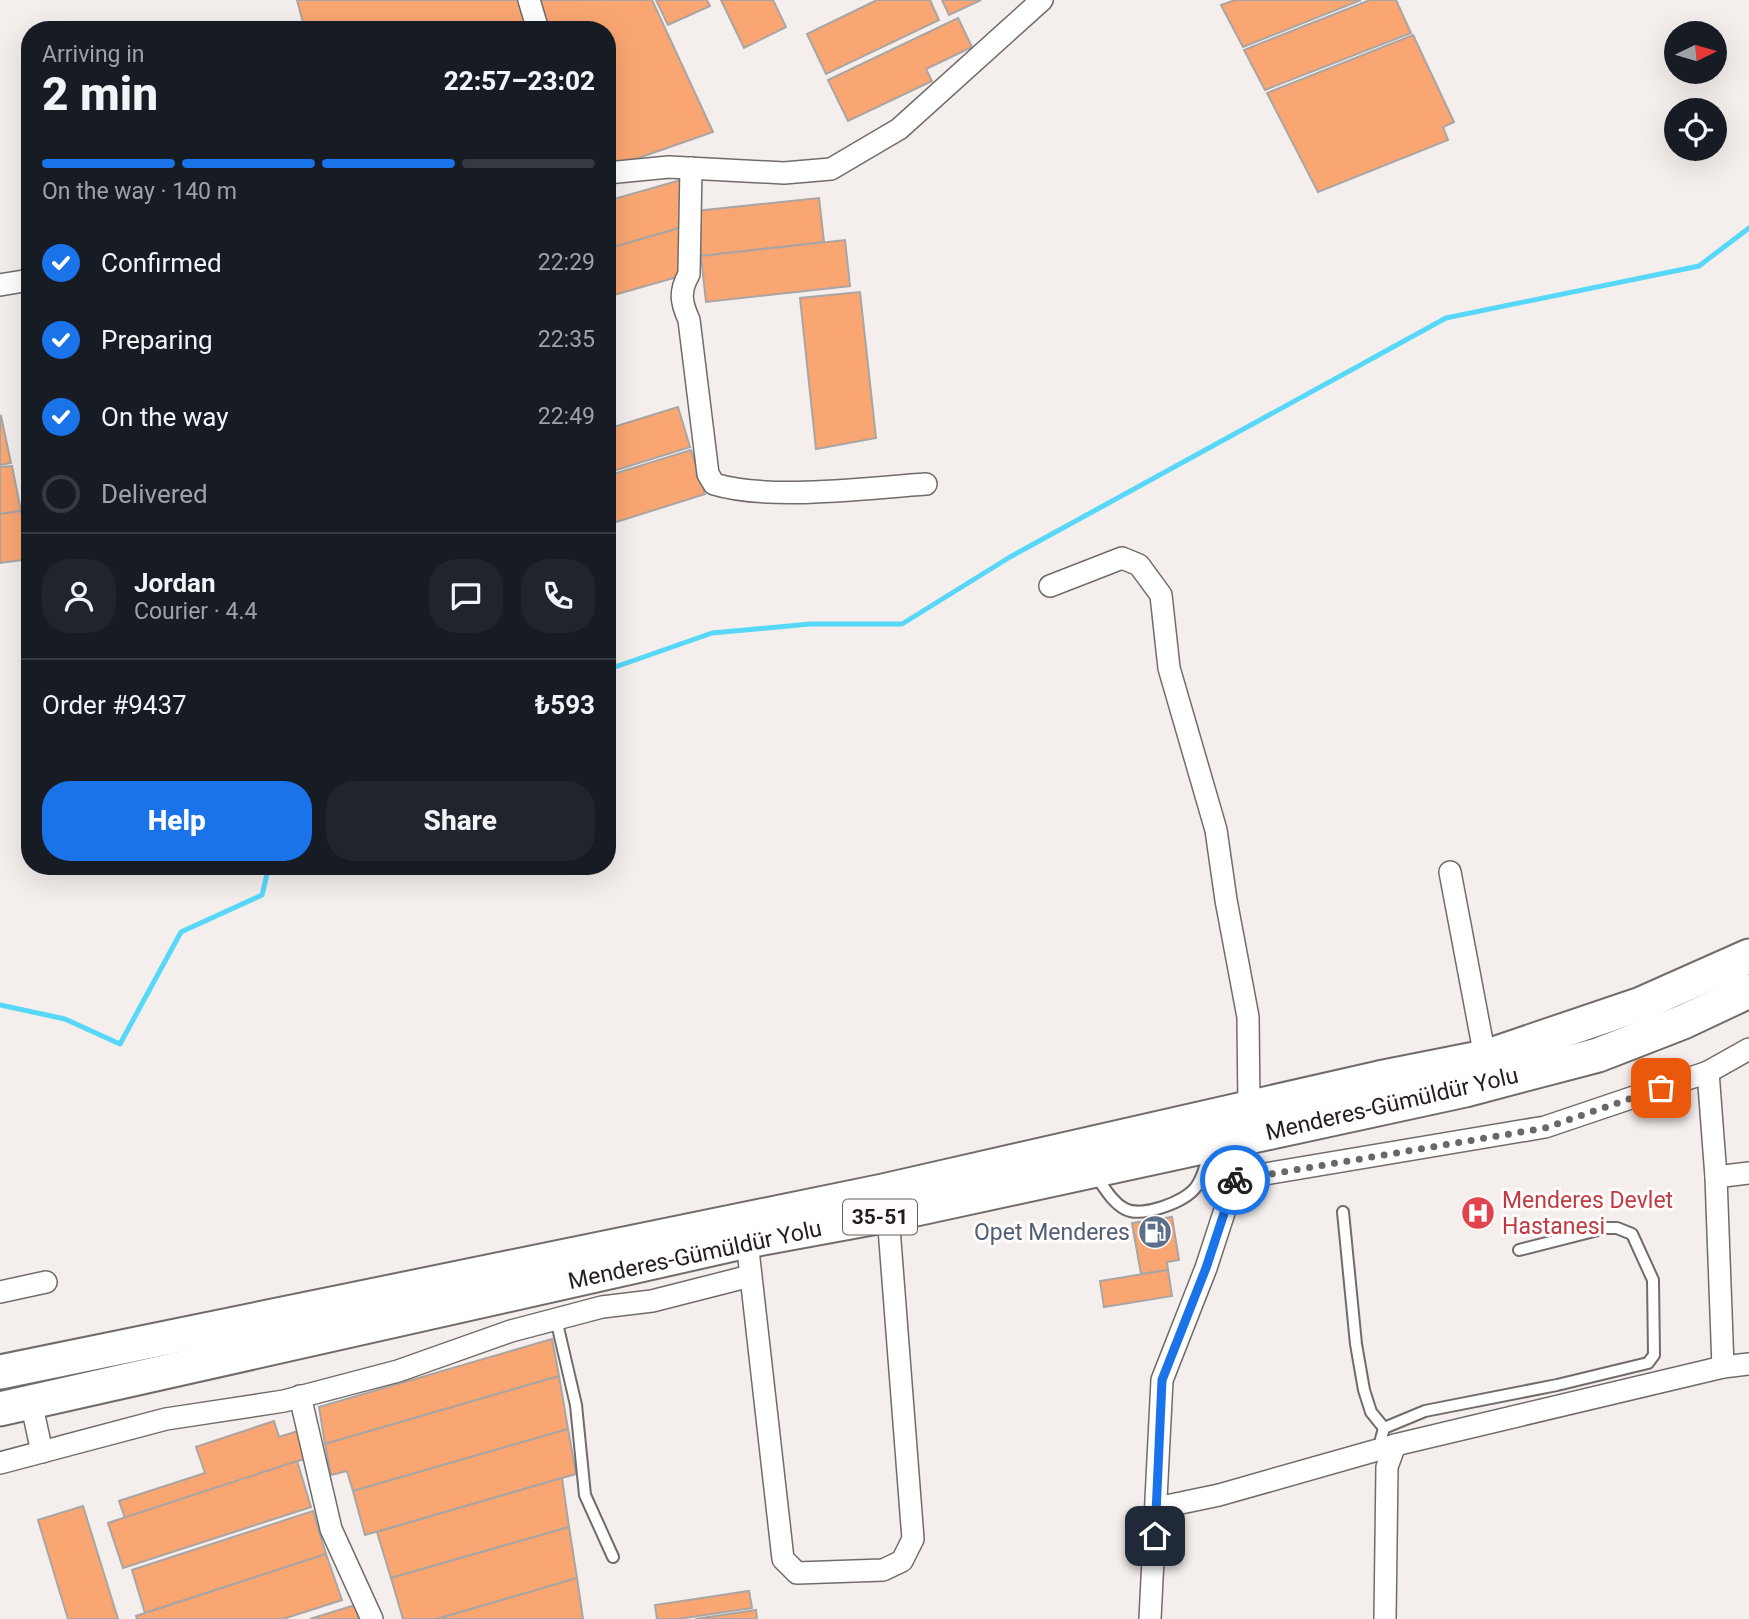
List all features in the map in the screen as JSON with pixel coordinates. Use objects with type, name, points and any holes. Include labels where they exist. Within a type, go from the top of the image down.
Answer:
[{"type":"main road","name":"Menderes-Gümüldür Yolu","points":[[0,1372],[883,1191],[1379,1078],[1485,1057],[1641,1004],[1749,956]]},
{"type":"main road","name":"Menderes-Gümüldür Yolu","points":[[15,1406],[747,1241],[888,1215],[1465,1090],[1598,1055],[1683,1022],[1749,991]]},
{"type":"street","points":[[529,0],[535,21]]},
{"type":"street","points":[[616,172],[669,167],[784,173],[831,169],[899,129],[1042,0]]},
{"type":"street","points":[[691,168],[689,274],[681,288],[682,304],[690,320],[708,474],[714,484],[734,490],[763,491],[926,484]]},
{"type":"street","points":[[0,285],[21,281]]},
{"type":"street","points":[[1050,586],[1122,558],[1139,565],[1161,595],[1169,668],[1216,830],[1248,1017],[1249,1108]]},
{"type":"street","points":[[1450,872],[1485,1057]]},
{"type":"street","points":[[1235,1180],[1545,1128],[1708,1072],[1749,1049]]},
{"type":"street","points":[[1708,1072],[1716,1177],[1723,1367]]},
{"type":"street","points":[[1150,1619],[1162,1380],[1206,1268],[1235,1180],[1221,1142]]},
{"type":"street","points":[[1716,1177],[1749,1173]]},
{"type":"street","points":[[747,1241],[783,1559],[797,1573],[883,1570],[902,1561],[913,1539],[888,1215]]},
{"type":"street","points":[[0,1463],[166,1419],[300,1396],[398,1371],[511,1331],[556,1319],[602,1307],[652,1301],[750,1276]]},
{"type":"street","points":[[0,1292],[47,1282]]},
{"type":"street","points":[[1157,1508],[1219,1495],[1388,1440],[1723,1367],[1749,1364]]},
{"type":"street","points":[[300,1396],[331,1529],[372,1619]]},
{"type":"street","points":[[15,1406],[42,1452]]},
{"type":"street","points":[[1385,1619],[1388,1440]]},
{"type":"lane","points":[[1092,1170],[1123,1208],[1133,1212],[1152,1211],[1195,1189],[1221,1142]]},
{"type":"lane","points":[[1343,1212],[1356,1344],[1364,1390],[1371,1412],[1388,1440],[1425,1411],[1557,1385],[1648,1363],[1654,1354],[1653,1280],[1632,1234],[1617,1228],[1606,1228],[1519,1250]]},
{"type":"lane","points":[[556,1319],[576,1405],[585,1495],[613,1557]]},
{"type":"building","points":[[297,0],[521,0],[527,21],[303,21]]},
{"type":"building","points":[[536,0],[652,0],[713,132],[616,166],[616,21],[543,21]]},
{"type":"building","points":[[656,0],[707,0],[710,6],[668,25]]},
{"type":"building","points":[[721,0],[773,0],[786,27],[744,48]]},
{"type":"building","points":[[877,0],[930,0],[939,20],[826,74],[807,34]]},
{"type":"building","points":[[942,0],[981,0],[949,15]]},
{"type":"building","points":[[1235,0],[1361,0],[1243,47],[1221,5]]},
{"type":"building","points":[[1370,0],[1396,0],[1411,33],[1265,90],[1244,50]]},
{"type":"building","points":[[958,18],[972,47],[926,69],[932,81],[848,121],[828,80]]},
{"type":"building","points":[[1413,35],[1454,122],[1443,127],[1448,140],[1318,192],[1267,93]]},
{"type":"building","points":[[684,179],[686,226],[616,246],[616,198]]},
{"type":"building","points":[[819,198],[824,242],[701,256],[696,211]]},
{"type":"building","points":[[686,226],[688,274],[616,294],[616,246]]},
{"type":"building","points":[[845,240],[850,286],[706,302],[701,256]]},
{"type":"building","points":[[860,292],[876,438],[816,449],[800,298]]},
{"type":"building","points":[[678,407],[690,447],[616,470],[616,426]]},
{"type":"building","points":[[0,417],[11,463],[0,465]]},
{"type":"building","points":[[691,450],[705,494],[616,522],[616,473]]},
{"type":"building","points":[[12,466],[21,511],[0,514],[0,467]]},
{"type":"building","points":[[21,511],[21,560],[0,563],[0,514]]},
{"type":"building","points":[[1172,1217],[1179,1260],[1167,1262],[1168,1270],[1141,1274],[1132,1223]]},
{"type":"building","points":[[1168,1270],[1172,1296],[1104,1307],[1100,1281]]},
{"type":"building","points":[[552,1339],[559,1376],[325,1444],[319,1407]]},
{"type":"building","points":[[559,1376],[568,1429],[353,1491],[347,1471],[331,1475],[325,1444]]},
{"type":"building","points":[[274,1421],[279,1437],[301,1430],[310,1457],[125,1518],[119,1501],[205,1473],[196,1447]]},
{"type":"building","points":[[568,1429],[576,1474],[365,1535],[353,1491]]},
{"type":"building","points":[[297,1461],[311,1507],[123,1568],[108,1523]]},
{"type":"building","points":[[562,1478],[569,1527],[391,1578],[377,1532]]},
{"type":"building","points":[[83,1506],[118,1619],[68,1619],[38,1520]]},
{"type":"building","points":[[313,1511],[326,1554],[145,1613],[132,1570]]},
{"type":"building","points":[[569,1527],[577,1578],[437,1619],[403,1619],[391,1578]]},
{"type":"building","points":[[326,1554],[342,1600],[283,1619],[137,1619],[136,1616]]},
{"type":"building","points":[[577,1578],[583,1619],[437,1619]]},
{"type":"building","points":[[749,1591],[752,1608],[678,1619],[657,1619],[655,1605]]},
{"type":"building","points":[[355,1605],[359,1619],[310,1619]]},
{"type":"building","points":[[756,1610],[757,1619],[695,1619]]},
{"type":"waterway","points":[[616,666],[712,633],[810,624],[902,624],[1010,557],[1446,318],[1699,266],[1749,228]]},
{"type":"waterway","points":[[0,1005],[65,1019],[120,1044],[181,932],[262,895],[267,875]]},
{"type":"way so far","points":[[1235,1180],[1545,1128],[1661,1088]]},
{"type":"place","name":"Menderes Devlet Hastanesi","points":[[1478,1213]]},
{"type":"place","name":"Opet Menderes","points":[[1155,1232]]},
{"type":"route","points":[[1155,1536],[1162,1380],[1206,1268],[1235,1180]]}]
